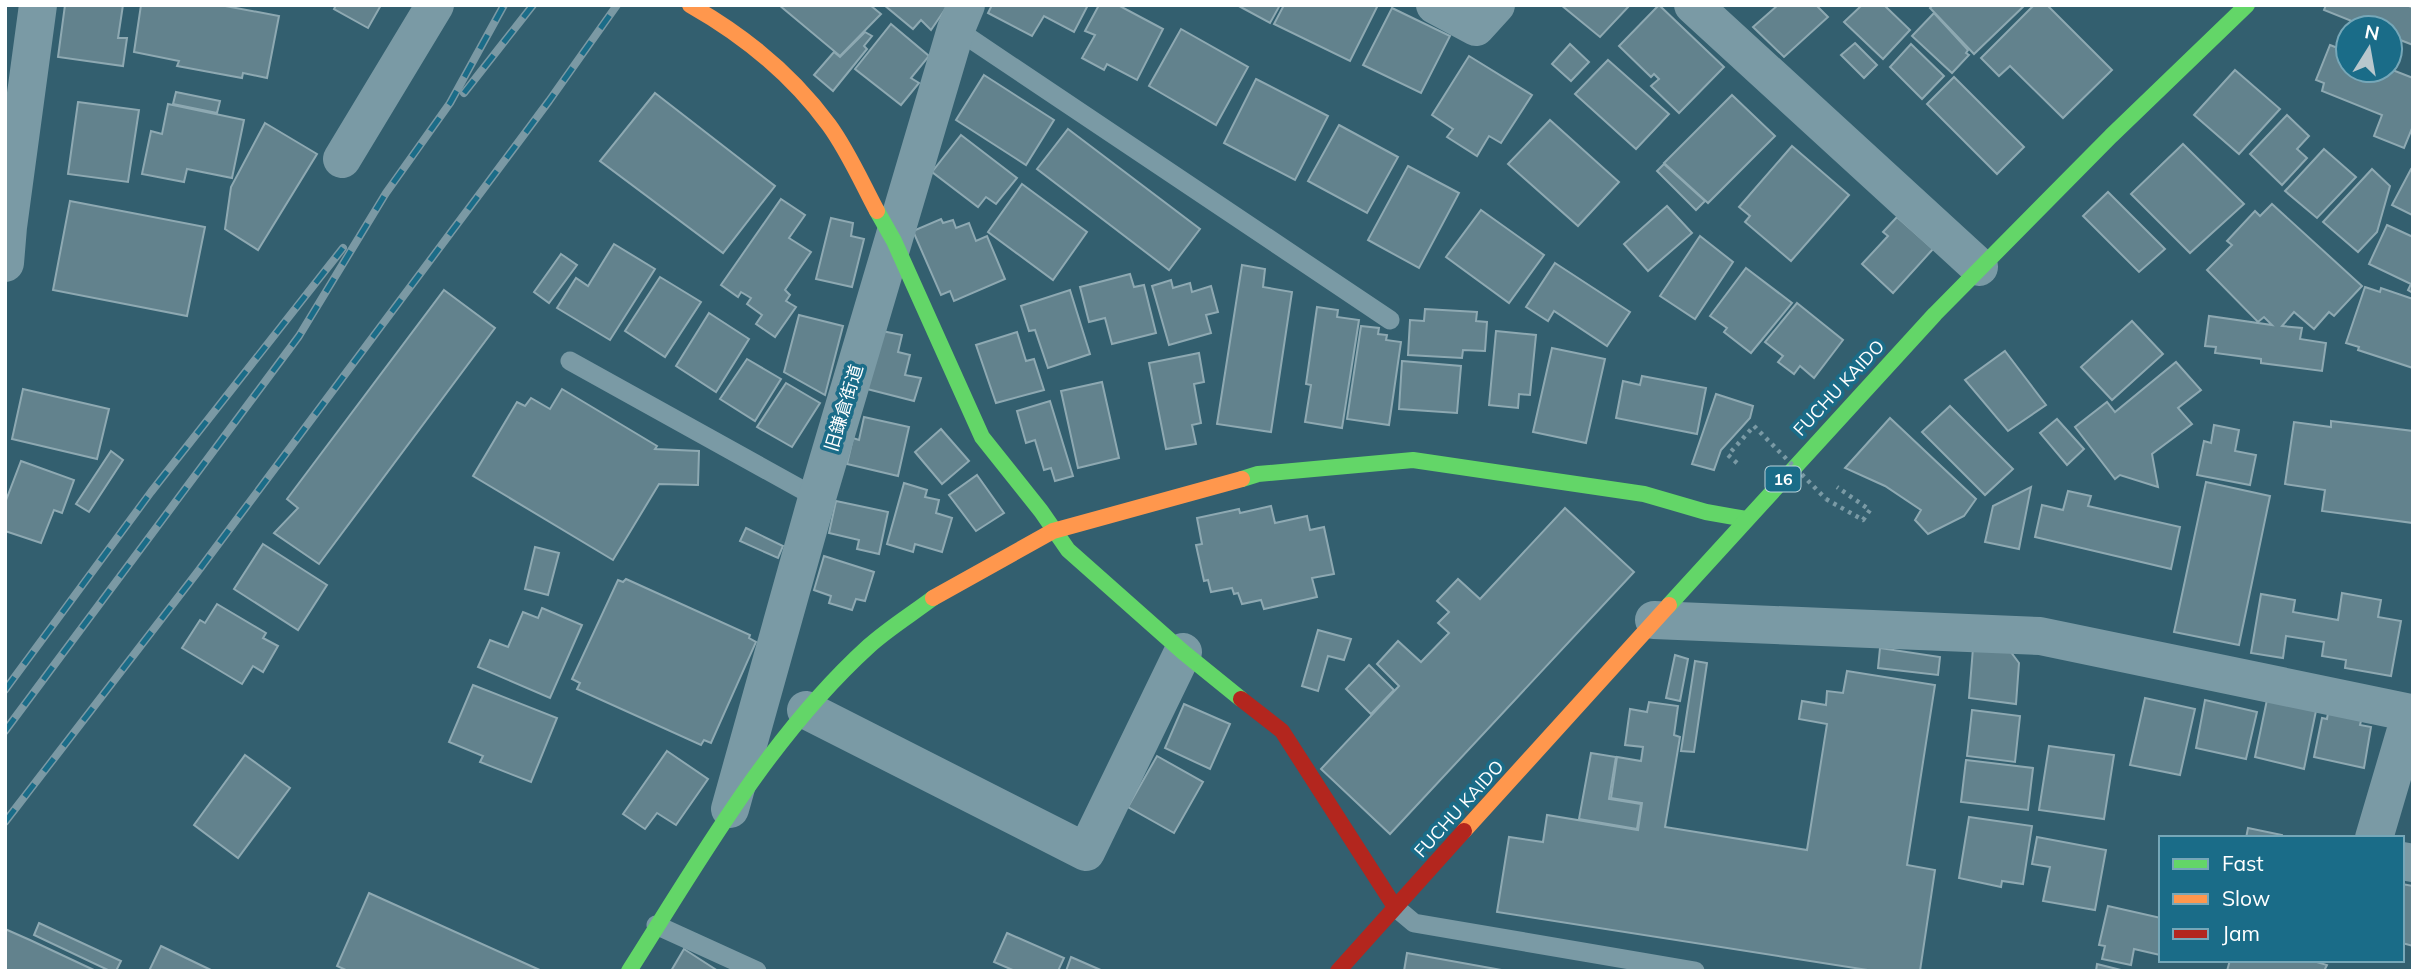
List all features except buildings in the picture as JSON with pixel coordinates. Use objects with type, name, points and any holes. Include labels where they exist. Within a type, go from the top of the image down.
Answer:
[{"type":"street","points":[[6,239],[38,5]]},
{"type":"street","points":[[342,159],[435,5]]},
{"type":"street","points":[[690,5],[715,19],[784,73],[830,125],[894,241],[982,437],[1041,511],[1053,531],[1068,550],[1183,652],[1282,731],[1395,907]]},
{"type":"street","points":[[1435,5],[1476,27],[1496,5]]},
{"type":"street","points":[[1693,5],[1979,267]]},
{"type":"street","name":"FUCHU KAIDO","points":[[1338,971],[1654,620],[1979,267],[2141,104],[2247,5]]},
{"type":"street","name":"旧鎌倉街道","points":[[729,813],[817,498],[961,17]]},
{"type":"street","points":[[629,971],[729,813],[806,710],[870,645],[941,592],[1053,531],[1258,474],[1413,460],[1644,494],[1706,512],[1746,519]]},
{"type":"street","points":[[1654,620],[2040,636],[2412,711],[2375,836]]},
{"type":"street","points":[[806,710],[1086,852],[1183,652]]},
{"type":"lane","points":[[961,17],[1390,320]]},
{"type":"lane","points":[[570,360],[817,498]]},
{"type":"lane","points":[[1395,907],[1414,923],[1695,971]]},
{"type":"lane","points":[[656,925],[757,971]]},
{"type":"path","points":[[1754,444],[1770,425]]},
{"type":"path","points":[[1745,454],[1737,463],[1728,455],[1754,426],[1826,499],[1864,520],[1870,510],[1832,484]]},
{"type":"railway","points":[[5,731],[299,336],[386,193],[450,103],[504,5]]},
{"type":"railway","points":[[464,93],[533,5]]},
{"type":"railway","points":[[5,822],[196,574],[549,101],[617,5]]},
{"type":"railway","points":[[5,690],[151,492],[343,248]]},
{"type":"traffic: fast","points":[[1669,605],[1935,314],[2111,136],[2247,5]]},
{"type":"traffic: fast","points":[[877,211],[894,241],[982,437],[1041,511],[1068,550],[1183,652],[1241,699]]},
{"type":"traffic: fast","points":[[1242,479],[1258,474],[1413,460],[1644,494],[1706,512],[1746,519]]},
{"type":"traffic: fast","points":[[629,971],[738,800],[799,719],[869,646],[933,598]]},
{"type":"traffic: slow","points":[[690,5],[748,43],[800,90],[836,135],[877,211]]},
{"type":"traffic: slow","points":[[933,598],[1053,531],[1242,479]]},
{"type":"traffic: slow","points":[[1464,831],[1669,605]]},
{"type":"traffic: jam","points":[[1241,699],[1282,731],[1395,907]]},
{"type":"traffic: jam","points":[[1338,971],[1464,831]]}]
